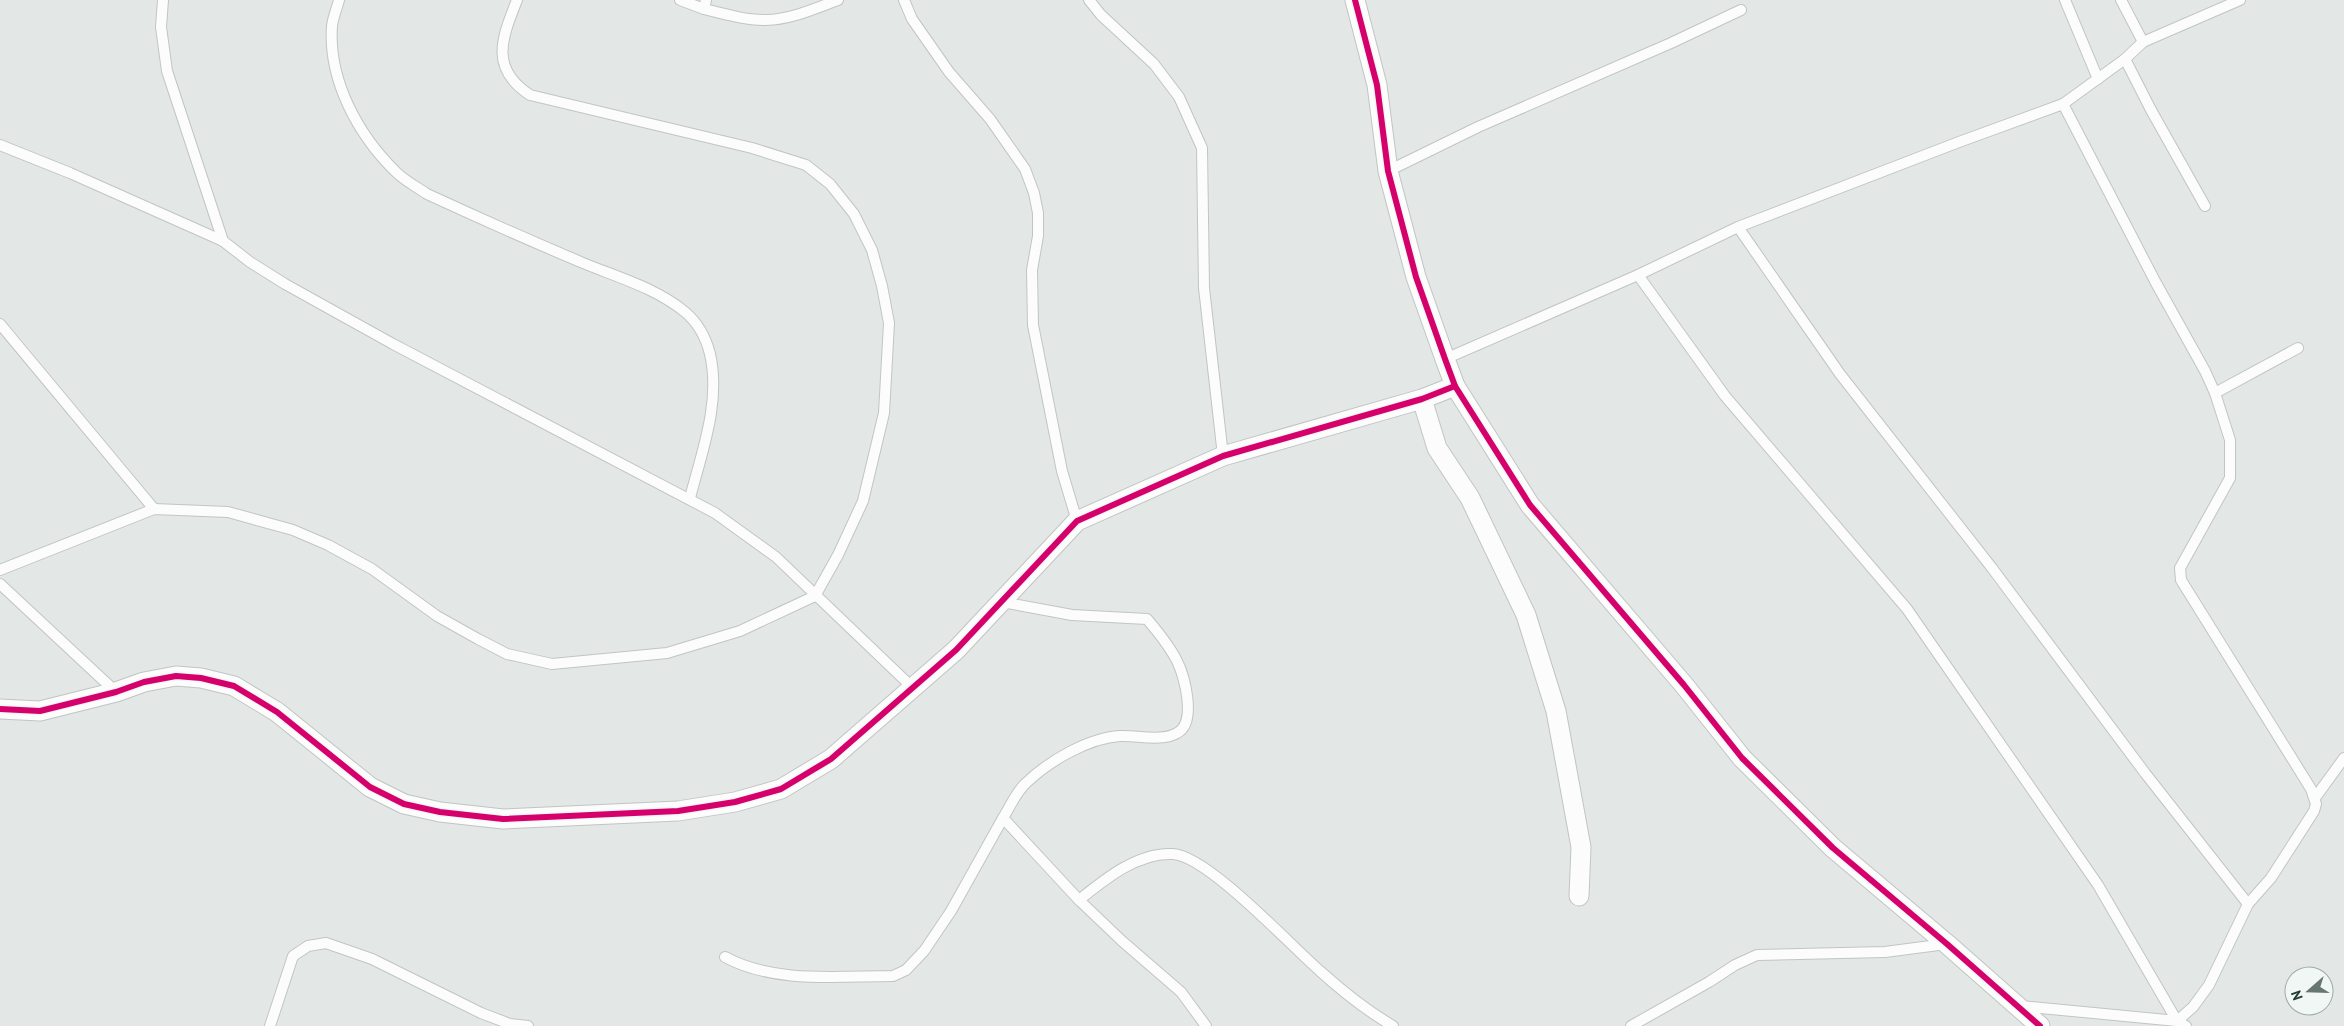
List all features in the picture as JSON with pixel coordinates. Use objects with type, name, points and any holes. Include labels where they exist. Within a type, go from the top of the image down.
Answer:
[{"type":"street","points":[[1354,0],[1378,85],[1388,171],[1416,277],[1455,386],[1530,505],[1684,685],[1742,758],[1833,848],[1947,944],[2040,1026]]},
{"type":"street","points":[[0,709],[40,711],[116,692],[144,682],[176,676],[201,678],[234,686],[277,712],[370,787],[404,804],[440,812],[504,819],[678,811],[735,802],[781,789],[831,758],[956,650],[1078,521],[1223,456],[1422,399],[1455,386]]},
{"type":"street","points":[[1422,399],[1437,448],[1470,498],[1526,615],[1556,711],[1581,847],[1579,896]]},
{"type":"lane","points":[[163,0],[161,27],[168,72],[223,241]]},
{"type":"lane","points":[[339,0],[332,25],[334,67],[347,102],[370,142],[397,173],[427,194],[657,294],[694,320],[703,334],[710,352],[713,374],[709,427],[690,498]]},
{"type":"lane","points":[[0,570],[154,509],[196,509],[228,512],[292,530],[328,545],[372,569],[437,616],[478,639],[507,654],[552,664],[667,653],[740,631],[815,596],[838,554],[863,501],[884,413],[889,323],[882,286],[872,250],[854,214],[830,184],[806,165],[752,148],[530,95],[517,86],[509,77],[504,64],[501,46],[517,0]]},
{"type":"lane","points":[[680,0],[705,4],[728,16],[767,20],[805,12],[838,0]]},
{"type":"lane","points":[[904,0],[912,19],[949,72],[990,119],[1025,169],[1034,193],[1038,213],[1038,236],[1032,270],[1033,325],[1062,471],[1078,521]]},
{"type":"lane","points":[[1089,0],[1101,15],[1154,64],[1179,97],[1202,148],[1204,288],[1223,456]]},
{"type":"lane","points":[[2065,0],[2098,79]]},
{"type":"lane","points":[[2121,0],[2143,42]]},
{"type":"lane","points":[[1445,359],[1638,275],[1738,227],[2063,104],[2098,79],[2143,42],[2240,0]]},
{"type":"lane","points":[[1388,171],[1478,127],[1672,43],[1742,10]]},
{"type":"lane","points":[[2125,58],[2155,118],[2205,206]]},
{"type":"lane","points":[[2063,104],[2215,393],[2230,440],[2230,478],[2180,568],[2180,580],[2315,798]]},
{"type":"lane","points":[[0,144],[223,241],[250,262],[285,284],[393,344],[690,498],[715,513],[776,557],[914,688]]},
{"type":"lane","points":[[1738,227],[1840,374],[1986,560],[2145,773],[2248,904]]},
{"type":"lane","points":[[1638,275],[1724,396],[1907,608],[2098,885],[2182,1024]]},
{"type":"lane","points":[[0,324],[154,509]]},
{"type":"lane","points":[[2215,393],[2298,348]]},
{"type":"lane","points":[[0,584],[116,692]]},
{"type":"lane","points":[[725,956],[745,966],[800,976],[893,976],[906,970],[920,957],[951,911],[1003,818],[1025,784],[1051,764],[1088,744],[1118,736],[1174,735],[1183,728],[1189,713],[1182,674],[1177,661],[1163,638],[1147,620],[1072,616],[1002,602]]},
{"type":"lane","points":[[2182,1024],[2209,985],[2248,904],[2271,878],[2314,811],[2315,798],[2344,758]]},
{"type":"lane","points":[[1003,818],[1079,900],[1180,992],[1206,1026]]},
{"type":"lane","points":[[1079,900],[1104,880],[1135,863],[1160,855],[1186,856],[1257,911],[1320,972],[1393,1026]]},
{"type":"lane","points":[[270,1026],[293,956],[308,946],[326,943],[372,959],[481,1013],[510,1024],[528,1026]]},
{"type":"lane","points":[[1631,1026],[1709,982],[1734,965],[1758,955],[1885,952],[1947,944]]},
{"type":"lane","points":[[2018,1006],[2182,1024]]},
{"type":"cycle path","points":[[1355,0],[1377,85],[1388,171],[1416,277],[1455,386],[1530,505],[1684,685],[1742,758],[1833,848],[1947,944],[2040,1026]]},
{"type":"cycle path","points":[[0,709],[40,711],[116,692],[144,682],[176,676],[201,678],[234,686],[277,712],[370,787],[404,804],[440,812],[503,819],[678,811],[735,802],[781,789],[831,759],[956,650],[1077,521],[1223,456],[1422,399],[1455,386]]}]
